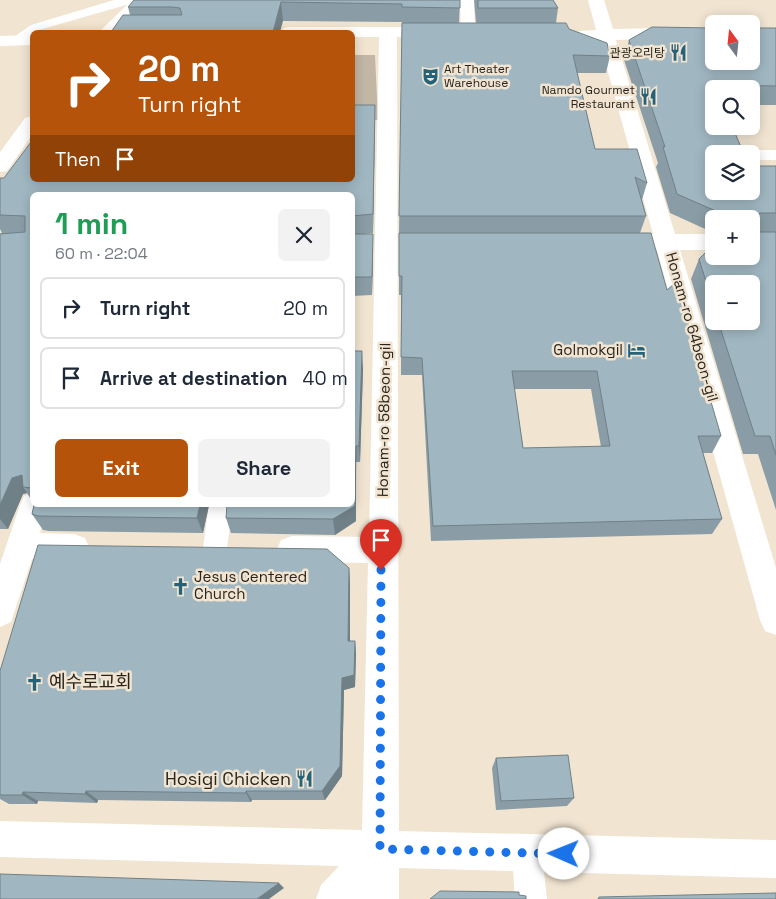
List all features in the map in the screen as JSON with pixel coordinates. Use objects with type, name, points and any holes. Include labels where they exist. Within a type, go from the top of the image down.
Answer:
[{"type":"street","points":[[109,30],[142,0]]},
{"type":"street","name":"Honam-ro 64beon-gil","points":[[596,0],[776,620]]},
{"type":"street","points":[[355,32],[428,32]]},
{"type":"street","name":"Honam-ro 58beon-gil","points":[[380,899],[388,32]]},
{"type":"street","points":[[448,32],[487,33]]},
{"type":"street","points":[[566,35],[605,36],[705,32]]},
{"type":"street","points":[[0,166],[30,125]]},
{"type":"street","points":[[630,242],[705,242]]},
{"type":"street","points":[[0,612],[33,507]]},
{"type":"street","points":[[21,546],[98,547]]},
{"type":"street","points":[[186,548],[382,550]]},
{"type":"street","points":[[0,839],[776,859]]},
{"type":"street","points":[[335,899],[380,849]]},
{"type":"lane","points":[[33,30],[128,0]]},
{"type":"lane","points":[[467,0],[468,32]]},
{"type":"lane","points":[[16,40],[30,32]]},
{"type":"lane","points":[[760,155],[776,155]]},
{"type":"lane","points":[[215,548],[221,507]]},
{"type":"lane","points":[[527,854],[531,899]]},
{"type":"shaded area","points":[[355,55],[375,55],[378,120],[355,120]]},
{"type":"building","points":[[134,0],[460,0],[460,8],[402,7],[402,4],[281,2],[274,30],[112,30],[123,15],[182,15],[180,8],[128,7]]},
{"type":"building","points":[[478,0],[553,0],[558,8],[478,8]]},
{"type":"building","points":[[402,23],[566,23],[569,29],[607,43],[610,56],[573,55],[595,149],[637,149],[647,183],[635,177],[646,216],[399,216]]},
{"type":"building","points":[[652,27],[705,28],[705,70],[760,70],[760,28],[776,28],[776,86],[760,86],[760,80],[705,80],[705,135],[736,135],[740,145],[705,145],[705,200],[760,200],[760,166],[776,166],[776,213],[760,213],[760,210],[713,210],[677,194],[663,147],[665,147],[629,40]]},
{"type":"building","points":[[355,105],[375,105],[373,214],[355,216],[355,192],[30,192],[30,488],[23,487],[22,475],[12,478],[0,505],[0,234],[25,232],[25,216],[0,215],[0,178],[4,178],[30,143],[30,182],[355,182]]},
{"type":"building","points":[[760,232],[776,232],[776,455],[770,436],[755,436],[721,330],[760,330],[760,275],[705,275],[705,278],[699,259],[705,253],[705,265],[760,265]]},
{"type":"building","points":[[399,233],[651,233],[667,290],[676,282],[721,436],[698,436],[722,519],[433,526],[422,358],[401,357],[402,276],[399,276]],"holes":[[[512,371],[597,371],[610,446],[523,448]]]},
{"type":"building","points":[[355,234],[373,234],[372,277],[355,277]]},
{"type":"building","points":[[355,351],[362,351],[359,446],[356,446],[355,506]]},
{"type":"building","points":[[34,507],[200,507],[197,518],[38,516],[32,514]]},
{"type":"building","points":[[227,507],[353,507],[333,519],[226,518]]},
{"type":"building","points":[[38,545],[327,549],[349,568],[348,641],[355,641],[354,675],[342,678],[340,766],[322,791],[246,791],[246,793],[86,791],[85,794],[23,792],[22,795],[0,795],[0,671]]},
{"type":"building","points":[[568,755],[574,798],[501,801],[496,758]]},
{"type":"building","points":[[0,874],[279,883],[257,899],[0,899]]},
{"type":"building","points":[[440,891],[519,892],[519,895],[526,896],[526,899],[430,899]]},
{"type":"building","points":[[776,893],[776,899],[598,899],[599,897]]},
{"type":"place","name":"관광오리탕","points":[[679,53]]},
{"type":"place","name":"Art Theater Warehouse","points":[[430,76]]},
{"type":"place","name":"Namdo Gourmet Restaurant","points":[[649,97]]},
{"type":"place","name":"Golmokgil","points":[[637,350]]},
{"type":"place","name":"Jesus Centered Church","points":[[180,586]]},
{"type":"place","name":"예수로교회","points":[[35,682]]},
{"type":"place","name":"Hosigi Chicken","points":[[305,779]]},
{"type":"route","points":[[381,570],[380,849],[564,854]]}]
